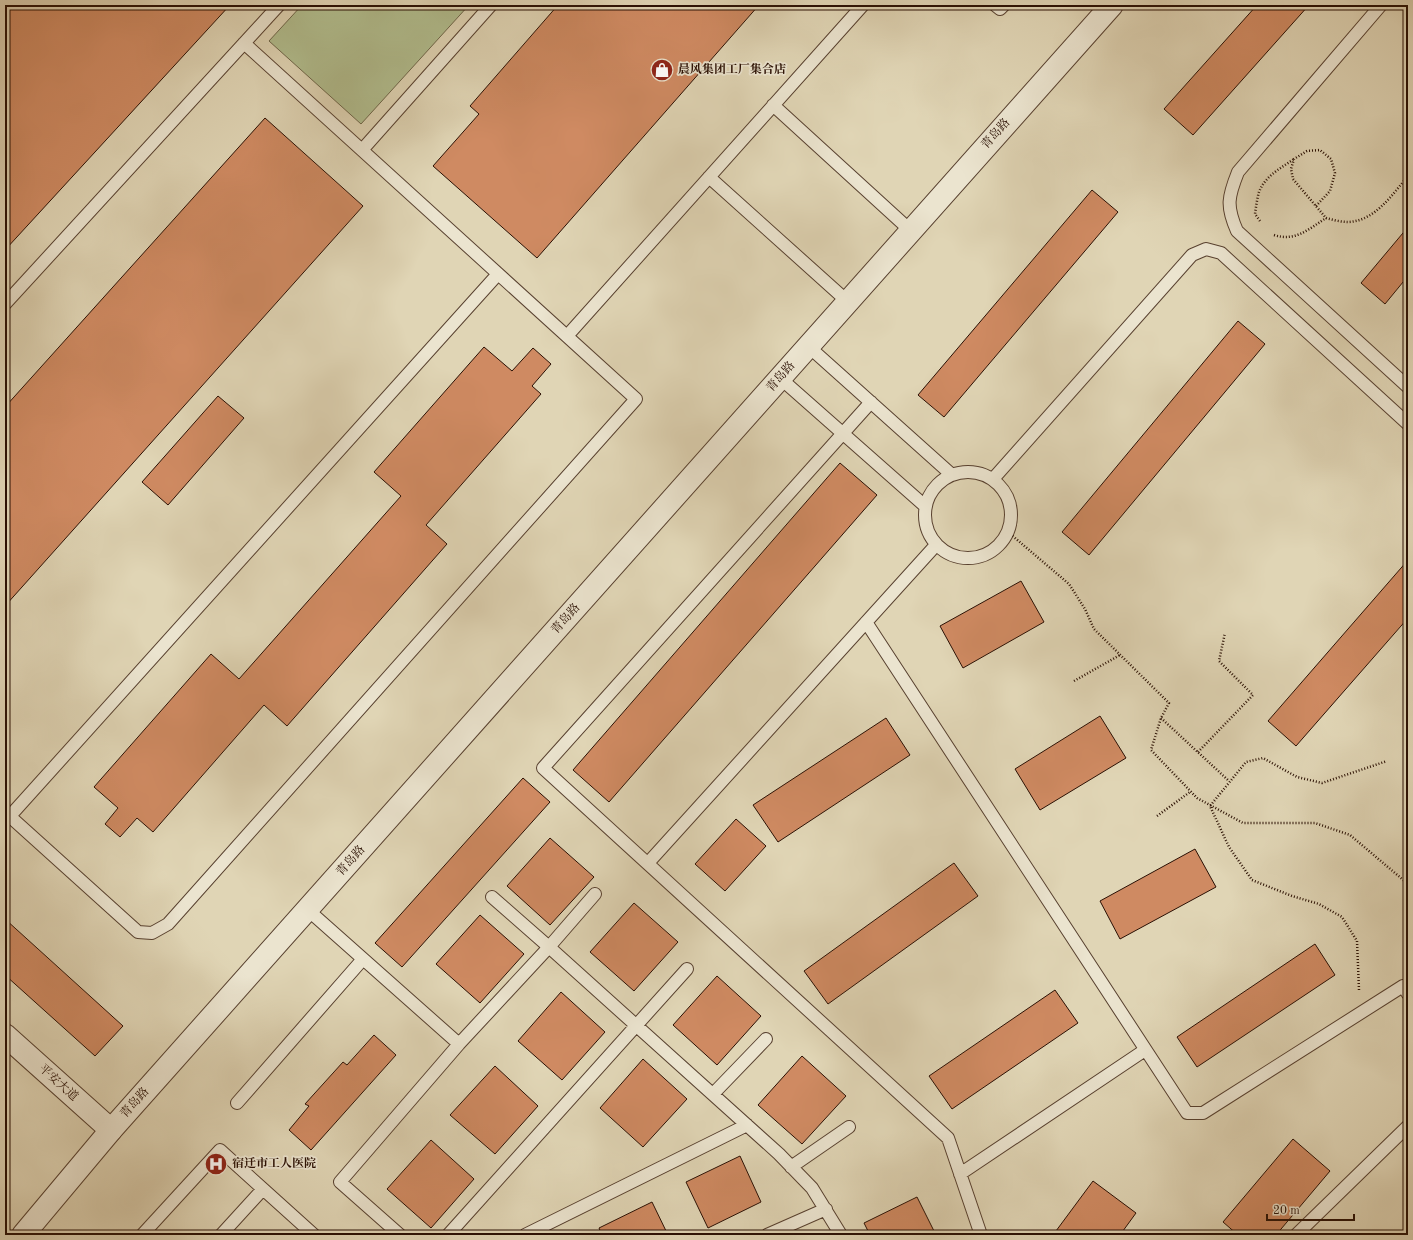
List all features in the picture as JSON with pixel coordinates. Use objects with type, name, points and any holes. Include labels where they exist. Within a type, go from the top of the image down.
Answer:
[{"type":"street","name":"青岛路","points":[[23,1235],[111,1130],[308,910],[847,301],[1112,5]]},
{"type":"street","name":"平安大道","points":[[5,1035],[111,1130]]},
{"type":"lane","points":[[5,304],[279,5]]},
{"type":"lane","points":[[362,150],[491,5]]},
{"type":"lane","points":[[567,336],[863,5]]},
{"type":"lane","points":[[994,5],[1000,9],[1004,5]]},
{"type":"lane","points":[[1381,5],[1238,172],[1231,190],[1230,215],[1237,231],[1408,387]]},
{"type":"lane","points":[[244,44],[362,150],[636,399],[168,924],[152,933],[138,932],[7,814],[498,274]]},
{"type":"lane","points":[[773,105],[911,231]]},
{"type":"lane","points":[[709,177],[847,301]]},
{"type":"lane","points":[[993,479],[1192,255],[1206,249],[1221,253],[1408,424]]},
{"type":"lane","points":[[808,346],[952,475]]},
{"type":"lane","points":[[780,378],[925,506]]},
{"type":"lane","points":[[871,402],[543,768],[948,1138],[981,1235]]},
{"type":"lane","points":[[966,472],[980,473],[993,479],[1004,490],[1010,503],[1012,518],[1008,532],[1000,545],[988,554],[975,558],[960,558],[947,554],[936,545],[928,534],[924,520],[925,506],[930,493],[940,482],[952,475],[966,472]]},
{"type":"lane","points":[[648,864],[936,545]]},
{"type":"lane","points":[[866,622],[1187,1113],[1203,1113],[1403,986],[1408,994]]},
{"type":"lane","points":[[400,1235],[340,1182],[459,1044],[595,894]]},
{"type":"lane","points":[[492,897],[549,946],[748,1125],[791,1166],[812,1188],[841,1235]]},
{"type":"lane","points":[[308,910],[459,1044]]},
{"type":"lane","points":[[237,1103],[363,958]]},
{"type":"lane","points":[[448,1235],[687,969]]},
{"type":"lane","points":[[712,1094],[766,1039]]},
{"type":"lane","points":[[960,1174],[1145,1050]]},
{"type":"lane","points":[[525,1235],[748,1125]]},
{"type":"lane","points":[[1296,1235],[1408,1126]]},
{"type":"lane","points":[[791,1166],[848,1127]]},
{"type":"lane","points":[[142,1235],[220,1150],[314,1235]]},
{"type":"lane","points":[[221,1235],[263,1189]]},
{"type":"lane","points":[[767,1235],[826,1209]]},
{"type":"path","points":[[1264,227],[1255,214],[1259,192],[1266,180],[1277,170],[1307,151],[1320,150],[1331,159],[1335,173],[1330,191],[1316,206]]},
{"type":"path","points":[[1294,159],[1291,169],[1294,179],[1305,194],[1326,218],[1348,222],[1364,219],[1380,208],[1408,176]]},
{"type":"path","points":[[1268,233],[1280,237],[1298,236],[1326,218]]},
{"type":"path","points":[[1008,532],[1069,584],[1085,608],[1094,629],[1169,703],[1161,718],[1150,750],[1190,792],[1210,806],[1243,823],[1315,823],[1350,835],[1408,884]]},
{"type":"path","points":[[1198,752],[1253,695],[1218,661],[1225,633]]},
{"type":"path","points":[[1074,681],[1120,655]]},
{"type":"path","points":[[1161,718],[1229,781]]},
{"type":"path","points":[[1210,806],[1246,762],[1263,758],[1297,777],[1322,783],[1387,761]]},
{"type":"path","points":[[1157,816],[1190,792]]},
{"type":"path","points":[[1210,806],[1229,847],[1252,880],[1292,896],[1319,904],[1342,917],[1357,941],[1360,1014]]},
{"type":"green space","points":[[302,5],[469,5],[361,124],[269,41]]},
{"type":"building","points":[[5,5],[230,5],[5,250]]},
{"type":"building","points":[[558,5],[759,5],[537,258],[433,166],[479,114],[470,106]]},
{"type":"building","points":[[1257,5],[1309,5],[1193,135],[1164,109]]},
{"type":"building","points":[[265,118],[363,206],[5,606],[5,407]]},
{"type":"building","points":[[1092,190],[1118,212],[944,417],[918,395]]},
{"type":"building","points":[[1408,227],[1408,276],[1385,304],[1361,283]]},
{"type":"building","points":[[1238,321],[1265,344],[1089,555],[1062,532]]},
{"type":"building","points":[[484,347],[512,371],[533,348],[551,364],[532,386],[541,394],[426,525],[447,544],[287,726],[264,705],[153,832],[137,818],[120,837],[105,824],[118,808],[94,787],[211,654],[239,679],[401,496],[374,472]]},
{"type":"building","points":[[218,396],[244,418],[168,505],[142,482]]},
{"type":"building","points":[[840,463],[877,495],[609,802],[573,770]]},
{"type":"building","points":[[1408,560],[1408,618],[1296,746],[1268,721]]},
{"type":"building","points":[[1021,581],[1044,622],[963,668],[940,626]]},
{"type":"building","points":[[1100,716],[1126,758],[1040,810],[1015,769]]},
{"type":"building","points":[[886,718],[910,755],[778,842],[753,805]]},
{"type":"building","points":[[523,778],[550,802],[402,967],[375,943]]},
{"type":"building","points":[[736,819],[766,846],[725,891],[695,864]]},
{"type":"building","points":[[550,838],[594,877],[550,925],[507,886]]},
{"type":"building","points":[[1195,849],[1216,887],[1120,939],[1100,901]]},
{"type":"building","points":[[954,863],[978,896],[828,1004],[804,971]]},
{"type":"building","points":[[634,903],[678,942],[634,991],[590,952]]},
{"type":"building","points":[[480,915],[524,954],[480,1003],[436,964]]},
{"type":"building","points":[[5,919],[123,1026],[95,1056],[5,975]]},
{"type":"building","points":[[1315,944],[1335,975],[1197,1067],[1177,1037]]},
{"type":"building","points":[[717,976],[761,1016],[717,1065],[673,1025]]},
{"type":"building","points":[[1055,990],[1078,1023],[952,1109],[929,1076]]},
{"type":"building","points":[[561,992],[605,1032],[562,1080],[518,1041]]},
{"type":"building","points":[[374,1035],[396,1055],[311,1150],[289,1130],[309,1106],[305,1104],[343,1062],[347,1065]]},
{"type":"building","points":[[802,1056],[846,1096],[802,1144],[758,1105]]},
{"type":"building","points":[[643,1059],[687,1099],[643,1147],[600,1108]]},
{"type":"building","points":[[495,1066],[538,1106],[495,1154],[450,1115]]},
{"type":"building","points":[[1293,1139],[1330,1171],[1276,1235],[1238,1235],[1223,1222]]},
{"type":"building","points":[[431,1140],[474,1179],[431,1228],[387,1189]]},
{"type":"building","points":[[740,1156],[761,1202],[708,1228],[686,1182]]},
{"type":"building","points":[[1093,1181],[1136,1213],[1120,1235],[1053,1235]]},
{"type":"building","points":[[917,1197],[936,1235],[870,1235],[864,1223]]},
{"type":"building","points":[[652,1202],[668,1235],[602,1235],[599,1228]]},
{"type":"place","name":"晨风集团工厂集合店","points":[[662,70]]},
{"type":"place","name":"宿迁市工人医院","points":[[216,1164]]}]
